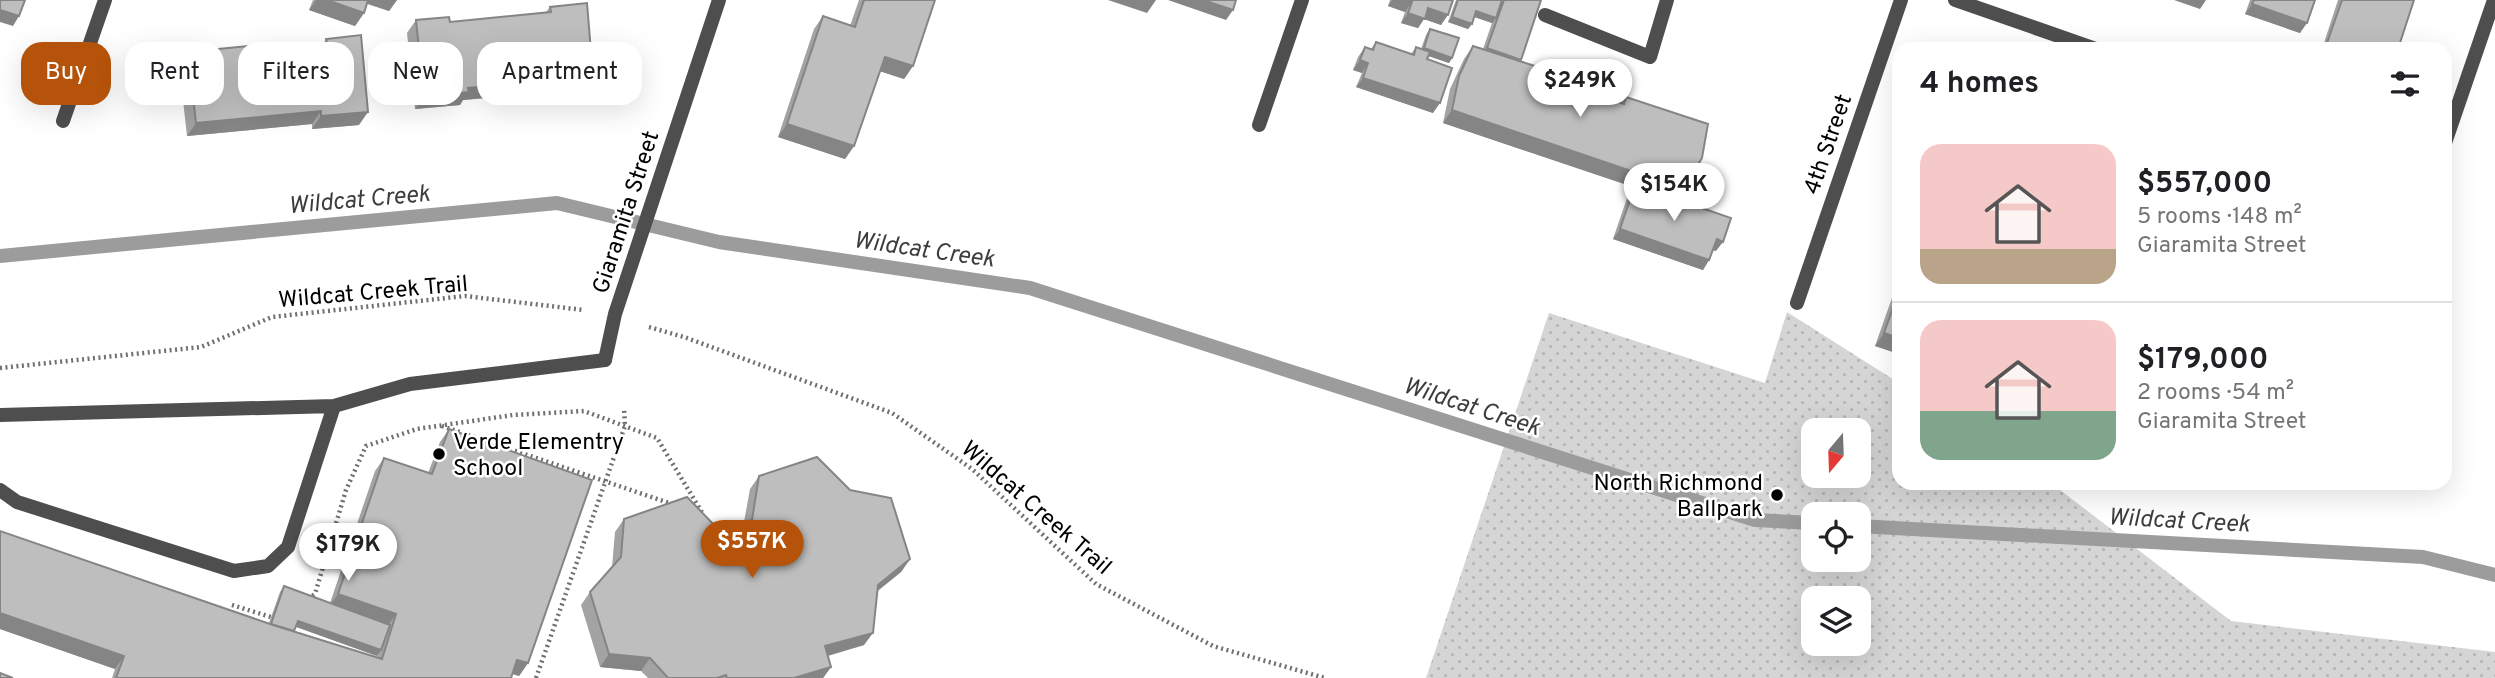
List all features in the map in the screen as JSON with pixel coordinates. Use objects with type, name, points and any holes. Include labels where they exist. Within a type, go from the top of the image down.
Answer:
[{"type":"street","points":[[63,121],[105,0]]},
{"type":"street","name":"Giaramita Street","points":[[334,406],[411,384],[605,360],[615,314],[719,0]]},
{"type":"street","points":[[1259,125],[1302,0]]},
{"type":"street","points":[[1545,15],[1650,57],[1667,0]]},
{"type":"street","name":"4th Street","points":[[1797,303],[1901,0]]},
{"type":"street","points":[[1955,0],[2076,42]]},
{"type":"street","points":[[2452,123],[2494,0]]},
{"type":"street","points":[[0,415],[334,406],[288,547],[268,566],[234,571],[17,502],[0,490]]},
{"type":"path","name":"Wildcat Creek Trail","points":[[0,368],[201,347],[272,317],[465,296],[588,310]]},
{"type":"path","name":"Wildcat Creek Trail","points":[[649,327],[684,337],[892,412],[972,469],[1096,584],[1213,646],[1325,678]]},
{"type":"path","points":[[536,678],[625,426],[624,408]]},
{"type":"path","points":[[306,600],[315,594],[346,490],[366,446],[417,429],[513,415],[584,411],[657,438],[707,522]]},
{"type":"path","points":[[440,426],[678,506]]},
{"type":"path","points":[[691,510],[703,514]]},
{"type":"path","points":[[225,602],[279,619]]},
{"type":"shaded area","name":"North Richmond Ballpark","points":[[1787,312],[1892,379],[1892,490],[2060,490],[2231,621],[2495,652],[2495,678],[1426,678],[1549,313],[1765,383]]},
{"type":"building","points":[[0,0],[25,0],[19,16],[0,10]]},
{"type":"building","points":[[327,0],[368,0],[364,13]]},
{"type":"building","points":[[864,0],[935,0],[913,66],[885,57],[854,146],[787,124],[823,16],[855,27]]},
{"type":"building","points":[[1203,0],[1236,0],[1233,10]]},
{"type":"building","points":[[1405,0],[1453,0],[1448,15],[1428,8],[1425,19],[1408,13],[1412,2]]},
{"type":"building","points":[[1458,0],[1502,0],[1496,18],[1476,11],[1472,24],[1452,17]]},
{"type":"building","points":[[1504,0],[1541,0],[1521,60],[1487,48]]},
{"type":"building","points":[[2254,0],[2315,0],[2307,23],[2252,4]]},
{"type":"building","points":[[2342,0],[2414,0],[2400,42],[2327,42]]},
{"type":"building","points":[[587,3],[590,42],[477,42],[477,87],[468,88],[469,92],[463,93],[463,42],[418,42],[416,20],[449,17],[450,22],[551,12],[550,7]]},
{"type":"building","points":[[1430,29],[1459,38],[1452,58],[1424,48]]},
{"type":"building","points":[[361,35],[368,112],[321,116],[321,111],[196,123],[194,105],[224,105],[224,48],[238,47],[238,105],[354,105],[354,42],[327,42],[326,39]]},
{"type":"building","points":[[1376,42],[1414,55],[1416,47],[1430,52],[1427,59],[1452,68],[1440,103],[1363,78],[1368,63],[1360,60],[1365,47],[1373,50]]},
{"type":"building","points":[[1473,46],[1538,67],[1536,74],[1624,104],[1626,97],[1708,124],[1702,158],[1684,189],[1452,110],[1459,76]]},
{"type":"building","points":[[1635,185],[1731,218],[1723,242],[1717,239],[1709,260],[1620,229]]},
{"type":"building","points":[[1892,311],[1892,336],[1884,333]]},
{"type":"building","points":[[449,429],[592,480],[528,663],[517,660],[511,678],[116,678],[124,656],[0,613],[0,531],[273,625],[382,659],[396,614],[338,594],[384,458],[432,474]]},
{"type":"building","points":[[817,457],[850,490],[891,498],[910,559],[878,585],[873,633],[825,646],[831,667],[794,678],[727,678],[726,675],[717,678],[668,678],[650,658],[609,654],[590,592],[621,557],[624,519],[687,497],[720,531],[752,520],[759,476]]},
{"type":"building","points":[[284,586],[390,625],[381,650],[298,621],[294,631],[271,624]]},
{"type":"building","points":[[0,673],[13,678],[0,678]]},
{"type":"waterway","name":"Wildcat Creek","points":[[0,256],[557,203],[719,242],[1030,288],[1755,520],[1801,522]]},
{"type":"waterway","name":"Wildcat Creek","points":[[1871,527],[2423,557],[2495,575]]},
{"type":"place","name":"Verde Elementry School","points":[[439,454]]},
{"type":"place","name":"North Richmond Ballpark","points":[[1777,495]]}]
